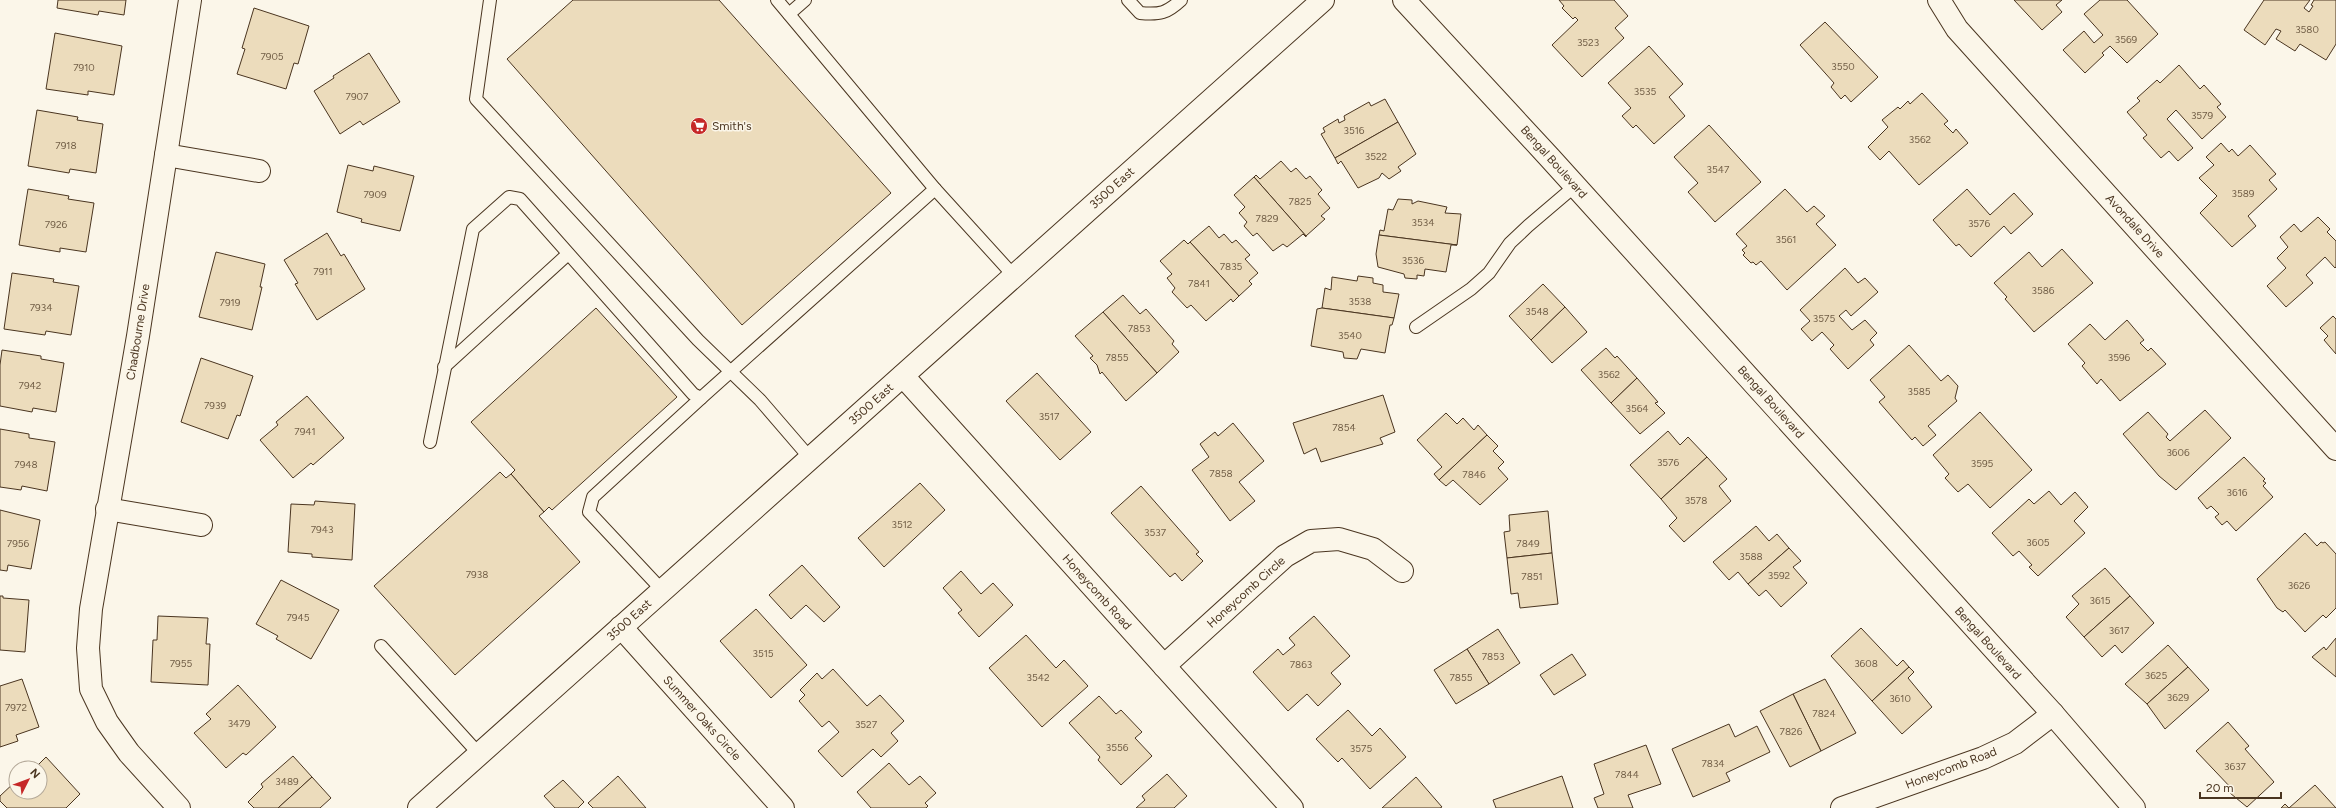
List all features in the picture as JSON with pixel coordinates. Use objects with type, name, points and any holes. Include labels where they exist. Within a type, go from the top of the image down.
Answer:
[{"type":"street","name":"Chadbourne Drive","points":[[178,808],[129,753],[107,722],[91,690],[88,648],[91,609],[138,336],[190,0]]},
{"type":"street","name":"3500 East","points":[[419,808],[1323,0]]},
{"type":"street","name":"Bengal Boulevard","points":[[1404,0],[1575,186],[2053,714],[2134,808]]},
{"type":"street","name":"Avondale Drive","points":[[1939,0],[1958,29],[2336,448]]},
{"type":"street","points":[[166,155],[259,171]]},
{"type":"street","name":"Honeycomb Road","points":[[903,376],[1292,808]]},
{"type":"street","points":[[107,509],[201,525]]},
{"type":"street","name":"Honeycomb Circle","points":[[1164,666],[1285,556],[1311,541],[1339,539],[1373,549],[1402,571]]},
{"type":"street","name":"Summer Oaks Circle","points":[[621,628],[783,808]]},
{"type":"street","name":"Honeycomb Road","points":[[1842,808],[1983,758],[2015,743],[2053,714]]},
{"type":"lane","points":[[490,0],[476,99],[698,340],[760,400],[810,458]]},
{"type":"lane","points":[[777,0],[935,189],[1014,276]]},
{"type":"lane","points":[[789,14],[805,0]]},
{"type":"lane","points":[[1128,0],[1140,13],[1156,15],[1170,10],[1182,0]]},
{"type":"lane","points":[[1416,327],[1471,290],[1489,273],[1515,239],[1575,186]]},
{"type":"lane","points":[[662,590],[589,512],[593,497],[701,398],[935,189]]},
{"type":"lane","points":[[430,442],[473,229],[509,197],[520,199],[693,394],[701,398]]},
{"type":"lane","points":[[444,367],[568,254]]},
{"type":"lane","points":[[381,646],[479,754]]},
{"type":"building","points":[[58,0],[126,0],[124,15],[99,11],[98,15],[57,8]]},
{"type":"building","name":"Smith's","points":[[573,0],[719,0],[891,193],[742,325],[507,59]]},
{"type":"building","points":[[1559,0],[1614,0],[1628,16],[1615,28],[1624,38],[1582,77],[1552,45],[1578,20],[1575,17],[1573,19],[1562,8],[1564,6]]},
{"type":"building","points":[[2014,0],[2062,0],[2056,5],[2062,12],[2042,30]]},
{"type":"building","points":[[2100,0],[2127,0],[2158,34],[2127,63],[2110,46],[2102,53],[2104,55],[2085,73],[2063,50],[2084,31],[2094,43],[2103,35],[2084,14]]},
{"type":"building","points":[[2264,0],[2310,0],[2304,8],[2309,12],[2313,6],[2311,5],[2314,0],[2336,0],[2336,44],[2326,60],[2300,44],[2295,51],[2276,39],[2281,31],[2276,29],[2265,45],[2244,30]]},
{"type":"building","points":[[254,8],[309,26],[298,64],[294,63],[286,89],[237,74],[245,49],[242,48]]},
{"type":"building","points":[[1825,22],[1878,77],[1851,102],[1845,95],[1841,99],[1831,87],[1834,83],[1800,45]]},
{"type":"building","points":[[55,33],[122,46],[114,95],[88,91],[88,95],[46,89]]},
{"type":"building","points":[[1649,46],[1683,84],[1669,97],[1685,116],[1654,144],[1636,125],[1633,128],[1622,116],[1631,108],[1608,83]]},
{"type":"building","points":[[369,53],[400,102],[363,125],[360,121],[340,134],[314,91],[334,78],[333,76]]},
{"type":"building","points":[[2179,65],[2200,89],[2204,85],[2221,104],[2217,107],[2226,117],[2202,139],[2176,110],[2167,119],[2193,148],[2178,161],[2169,151],[2161,158],[2143,138],[2147,135],[2127,112],[2140,101],[2137,98],[2157,80],[2160,83]]},
{"type":"building","points":[[1922,93],[1948,121],[1944,124],[1953,133],[1956,129],[1968,143],[1919,185],[1889,151],[1880,160],[1868,147],[1888,127],[1882,120],[1898,107],[1900,109],[1908,101],[1910,104]]},
{"type":"building","points":[[1385,99],[1398,122],[1335,158],[1321,134],[1325,132],[1323,128],[1338,119],[1339,123],[1345,120],[1344,116],[1369,102],[1371,106]]},
{"type":"building","points":[[37,110],[78,117],[77,120],[103,124],[96,173],[70,169],[69,173],[28,166]]},
{"type":"building","points":[[1398,122],[1416,154],[1398,167],[1401,171],[1389,179],[1382,173],[1379,178],[1358,188],[1341,161],[1338,164],[1335,158]]},
{"type":"building","points":[[1709,125],[1761,182],[1715,222],[1688,192],[1698,183],[1674,157]]},
{"type":"building","points":[[2221,143],[2229,152],[2232,149],[2238,156],[2250,145],[2276,174],[2269,180],[2277,189],[2248,216],[2256,226],[2232,247],[2200,213],[2217,196],[2199,178],[2214,165],[2206,157]]},
{"type":"building","points":[[1281,161],[1291,172],[1296,168],[1306,179],[1310,176],[1322,190],[1318,194],[1330,208],[1321,216],[1325,219],[1306,236],[1254,177],[1256,175],[1260,179]]},
{"type":"building","points":[[348,165],[373,171],[374,166],[414,176],[400,231],[361,222],[362,219],[337,212]]},
{"type":"building","points":[[1254,177],[1306,237],[1303,234],[1287,247],[1283,244],[1273,251],[1257,233],[1253,236],[1244,226],[1247,222],[1239,213],[1245,207],[1234,195]]},
{"type":"building","points":[[28,189],[69,196],[68,199],[94,203],[86,252],[60,248],[60,252],[19,245]]},
{"type":"building","points":[[1785,189],[1807,212],[1814,206],[1825,216],[1816,224],[1836,245],[1787,290],[1761,261],[1756,265],[1753,262],[1751,263],[1743,255],[1745,253],[1742,250],[1747,246],[1736,234]]},
{"type":"building","points":[[1967,189],[1990,215],[2014,193],[2033,214],[2011,234],[2004,226],[1971,257],[1959,244],[1956,246],[1933,220]]},
{"type":"building","points":[[1398,199],[1412,200],[1412,204],[1418,201],[1447,207],[1445,213],[1461,214],[1457,245],[1379,235],[1380,230],[1384,231],[1388,209],[1393,210]]},
{"type":"building","points":[[2318,217],[2330,229],[2327,232],[2336,241],[2336,267],[2335,268],[2325,257],[2306,275],[2313,283],[2286,307],[2267,286],[2286,268],[2277,258],[2288,247],[2280,237],[2294,224],[2301,232]]},
{"type":"building","points":[[1209,226],[1219,238],[1224,234],[1232,243],[1236,240],[1250,255],[1245,259],[1258,273],[1249,281],[1252,284],[1239,296],[1190,242]]},
{"type":"building","points":[[327,233],[341,256],[344,254],[365,289],[317,320],[295,284],[298,283],[284,260]]},
{"type":"building","points":[[1379,235],[1457,245],[1451,245],[1446,272],[1425,269],[1424,276],[1417,275],[1417,279],[1405,278],[1404,274],[1378,267],[1376,254]]},
{"type":"building","points":[[1184,240],[1188,244],[1190,242],[1239,296],[1233,302],[1231,299],[1206,321],[1191,305],[1187,308],[1172,292],[1175,288],[1167,278],[1172,274],[1160,261]]},
{"type":"building","points":[[2062,249],[2093,283],[2034,332],[2005,299],[2007,297],[1994,283],[2029,252],[2042,267]]},
{"type":"building","points":[[216,252],[265,264],[260,287],[262,287],[252,330],[199,317]]},
{"type":"building","points":[[1845,268],[1858,283],[1865,278],[1878,292],[1851,316],[1846,310],[1839,316],[1852,330],[1865,320],[1877,333],[1870,340],[1874,345],[1848,369],[1830,349],[1834,345],[1822,332],[1812,341],[1801,329],[1810,321],[1800,310]]},
{"type":"building","points":[[12,273],[54,279],[53,282],[79,286],[71,335],[46,331],[45,335],[4,329]]},
{"type":"building","points":[[1358,276],[1373,278],[1373,283],[1383,285],[1383,292],[1399,294],[1394,318],[1322,308],[1325,288],[1331,290],[1332,277],[1357,281]]},
{"type":"building","points":[[1543,284],[1565,307],[1531,340],[1509,316]]},
{"type":"building","points":[[1123,295],[1140,314],[1146,309],[1174,341],[1172,344],[1179,352],[1157,373],[1103,312]]},
{"type":"building","points":[[1565,307],[1587,332],[1552,363],[1531,340]]},
{"type":"building","points":[[596,308],[677,397],[552,510],[549,507],[544,512],[511,474],[515,470],[471,422]]},
{"type":"building","points":[[1322,308],[1394,318],[1392,325],[1390,325],[1385,353],[1361,349],[1357,359],[1344,358],[1343,352],[1311,346],[1317,309]]},
{"type":"building","points":[[1103,312],[1157,373],[1126,401],[1102,372],[1100,374],[1097,365],[1090,358],[1093,356],[1075,336]]},
{"type":"building","points":[[2333,316],[2336,319],[2336,354],[2324,340],[2328,336],[2320,328]]},
{"type":"building","points":[[2127,320],[2144,340],[2140,343],[2148,351],[2151,348],[2166,364],[2120,401],[2101,379],[2097,384],[2082,366],[2085,363],[2068,344],[2090,324],[2105,340]]},
{"type":"building","points":[[1909,345],[1941,381],[1948,375],[1958,386],[1955,398],[1957,401],[1928,426],[1936,435],[1923,446],[1915,437],[1912,440],[1879,402],[1885,397],[1870,380]]},
{"type":"building","points":[[1606,348],[1615,358],[1617,356],[1637,378],[1611,403],[1581,370]]},
{"type":"building","points":[[2,350],[41,356],[41,359],[64,363],[56,412],[33,408],[32,412],[0,406],[0,365]]},
{"type":"building","points":[[201,358],[253,376],[240,416],[237,415],[228,439],[181,422]]},
{"type":"building","points":[[1037,373],[1091,432],[1060,460],[1006,401]]},
{"type":"building","points":[[1637,378],[1658,402],[1655,403],[1665,413],[1640,434],[1611,403]]},
{"type":"building","points":[[1383,395],[1395,432],[1380,438],[1383,444],[1321,462],[1316,448],[1304,454],[1293,423]]},
{"type":"building","points":[[307,396],[344,438],[313,465],[311,463],[293,478],[260,440],[278,425],[276,422]]},
{"type":"building","points":[[2205,410],[2231,438],[2176,490],[2159,476],[2123,434],[2148,412],[2168,434],[2166,437],[2170,441]]},
{"type":"building","points":[[1980,412],[2032,470],[1990,508],[1968,484],[1958,492],[1945,478],[1949,474],[1933,455]]},
{"type":"building","points":[[1446,413],[1457,424],[1463,418],[1474,430],[1478,425],[1487,435],[1439,480],[1434,474],[1442,467],[1417,440]]},
{"type":"building","points":[[1233,423],[1264,461],[1239,482],[1255,501],[1230,521],[1192,470],[1209,457],[1200,444],[1215,432],[1218,436]]},
{"type":"building","points":[[0,429],[29,434],[29,438],[55,442],[47,491],[22,486],[21,490],[0,487]]},
{"type":"building","points":[[1668,431],[1680,445],[1688,437],[1707,457],[1661,499],[1630,465]]},
{"type":"building","points":[[1487,435],[1498,446],[1493,451],[1504,462],[1498,468],[1508,479],[1480,505],[1453,480],[1446,486],[1439,480]]},
{"type":"building","points":[[1707,457],[1727,479],[1719,486],[1731,501],[1684,542],[1669,526],[1677,518],[1661,499]]},
{"type":"building","points":[[2244,457],[2265,479],[2263,481],[2266,483],[2263,486],[2273,497],[2236,531],[2227,521],[2222,525],[2215,517],[2219,514],[2211,506],[2207,509],[2198,498]]},
{"type":"building","points":[[500,472],[506,478],[511,474],[544,512],[539,516],[580,562],[455,675],[374,586]]},
{"type":"building","points":[[920,483],[945,510],[884,567],[858,538]]},
{"type":"building","points":[[1141,486],[1199,552],[1196,554],[1203,561],[1182,581],[1175,573],[1170,577],[1111,513]]},
{"type":"building","points":[[2049,491],[2061,505],[2075,492],[2088,507],[2074,521],[2085,533],[2038,576],[2029,567],[2032,565],[2019,551],[2013,556],[1992,533],[2029,499],[2034,504]]},
{"type":"building","points":[[315,501],[355,504],[352,560],[312,557],[312,554],[288,552],[291,504],[314,505]]},
{"type":"building","points":[[0,510],[40,520],[31,569],[8,565],[7,571],[0,570]]},
{"type":"building","points":[[1548,511],[1552,553],[1507,558],[1504,532],[1510,531],[1509,515]]},
{"type":"building","points":[[1756,526],[1769,541],[1777,534],[1789,548],[1748,584],[1738,572],[1729,580],[1713,562]]},
{"type":"building","points":[[2305,533],[2317,546],[2321,542],[2325,542],[2336,554],[2336,608],[2326,618],[2323,615],[2305,632],[2285,610],[2283,612],[2277,608],[2257,579]]},
{"type":"building","points":[[1789,548],[1801,561],[1793,567],[1807,583],[1781,607],[1766,590],[1759,596],[1748,584]]},
{"type":"building","points":[[1552,553],[1558,604],[1520,608],[1518,593],[1511,594],[1507,558]]},
{"type":"building","points":[[802,565],[840,607],[824,622],[806,605],[791,619],[769,595]]},
{"type":"building","points":[[2105,568],[2130,596],[2084,637],[2066,617],[2079,604],[2072,596]]},
{"type":"building","points":[[961,571],[981,594],[993,583],[1013,605],[979,637],[958,613],[962,610],[943,588]]},
{"type":"building","points":[[281,580],[339,610],[311,659],[276,639],[278,636],[256,624]]},
{"type":"building","points":[[0,596],[3,596],[3,598],[29,600],[25,652],[0,650]]},
{"type":"building","points":[[2130,596],[2154,623],[2122,653],[2115,645],[2102,657],[2084,637]]},
{"type":"building","points":[[756,609],[807,665],[771,698],[720,641]]},
{"type":"building","points":[[158,616],[208,618],[206,644],[210,644],[208,685],[151,682],[153,640],[157,640]]},
{"type":"building","points":[[1314,616],[1350,656],[1331,673],[1341,684],[1318,706],[1307,694],[1288,711],[1253,672],[1278,649],[1283,655],[1295,645],[1289,638]]},
{"type":"building","points":[[1861,628],[1897,666],[1903,660],[1909,667],[1872,701],[1831,656]]},
{"type":"building","points":[[1498,629],[1520,663],[1489,684],[1467,649]]},
{"type":"building","points":[[1026,635],[1056,668],[1064,660],[1088,686],[1042,727],[989,668]]},
{"type":"building","points":[[2336,638],[2336,677],[2312,657],[2324,647],[2326,650]]},
{"type":"building","points":[[2168,645],[2188,667],[2147,704],[2125,684]]},
{"type":"building","points":[[1467,649],[1489,684],[1456,704],[1434,670]]},
{"type":"building","points":[[1572,654],[1586,675],[1554,695],[1540,675]]},
{"type":"building","points":[[1909,667],[1914,672],[1908,678],[1932,707],[1902,734],[1872,701]]},
{"type":"building","points":[[2188,667],[2209,690],[2165,729],[2147,704]]},
{"type":"building","points":[[833,669],[867,706],[880,695],[904,721],[891,733],[898,741],[881,757],[873,749],[842,777],[818,751],[839,732],[829,721],[822,727],[799,701],[805,695],[800,690],[817,673],[822,679]]},
{"type":"building","points":[[22,679],[39,727],[16,735],[18,741],[0,747],[0,686]]},
{"type":"building","points":[[1825,679],[1856,733],[1821,751],[1793,694]]},
{"type":"building","points":[[238,685],[276,727],[246,755],[243,753],[226,768],[194,733],[211,719],[206,714]]},
{"type":"building","points":[[1793,694],[1821,751],[1790,767],[1760,711]]},
{"type":"building","points":[[1099,696],[1116,714],[1121,710],[1142,732],[1135,738],[1152,756],[1121,785],[1098,760],[1100,757],[1069,723]]},
{"type":"building","points":[[1348,710],[1372,736],[1380,728],[1406,757],[1370,789],[1342,758],[1338,762],[1316,739]]},
{"type":"building","points":[[2228,722],[2249,746],[2245,749],[2274,782],[2247,807],[2230,793],[2233,790],[2196,751]]},
{"type":"building","points":[[1729,724],[1735,737],[1757,726],[1770,752],[1726,773],[1730,781],[1693,797],[1672,749]]},
{"type":"building","points":[[1646,745],[1661,784],[1628,795],[1633,808],[1598,808],[1594,798],[1604,794],[1594,764]]},
{"type":"building","points":[[293,756],[312,777],[278,808],[254,808],[248,802],[263,787],[261,784]]},
{"type":"building","points":[[46,757],[80,794],[66,808],[7,808],[0,801],[0,796],[8,788],[8,800],[48,800],[48,760],[43,760]]},
{"type":"building","points":[[889,763],[909,785],[920,776],[936,793],[925,803],[928,806],[926,808],[871,808],[857,792]]},
{"type":"building","points":[[1167,774],[1187,796],[1174,808],[1136,808],[1145,800],[1142,796]]},
{"type":"building","points":[[618,776],[646,808],[593,808],[588,803]]},
{"type":"building","points":[[1562,776],[1573,808],[1496,808],[1493,800]]},
{"type":"building","points":[[312,777],[331,798],[320,808],[278,808]]},
{"type":"building","points":[[1416,777],[1442,807],[1382,808]]},
{"type":"building","points":[[563,780],[584,802],[578,808],[555,808],[544,796]]},
{"type":"building","points":[[2315,785],[2336,808],[2289,808]]},
{"type":"building","points":[[2285,804],[2289,808],[2281,808]]},
{"type":"place","name":"Smith's","points":[[699,126]]}]
